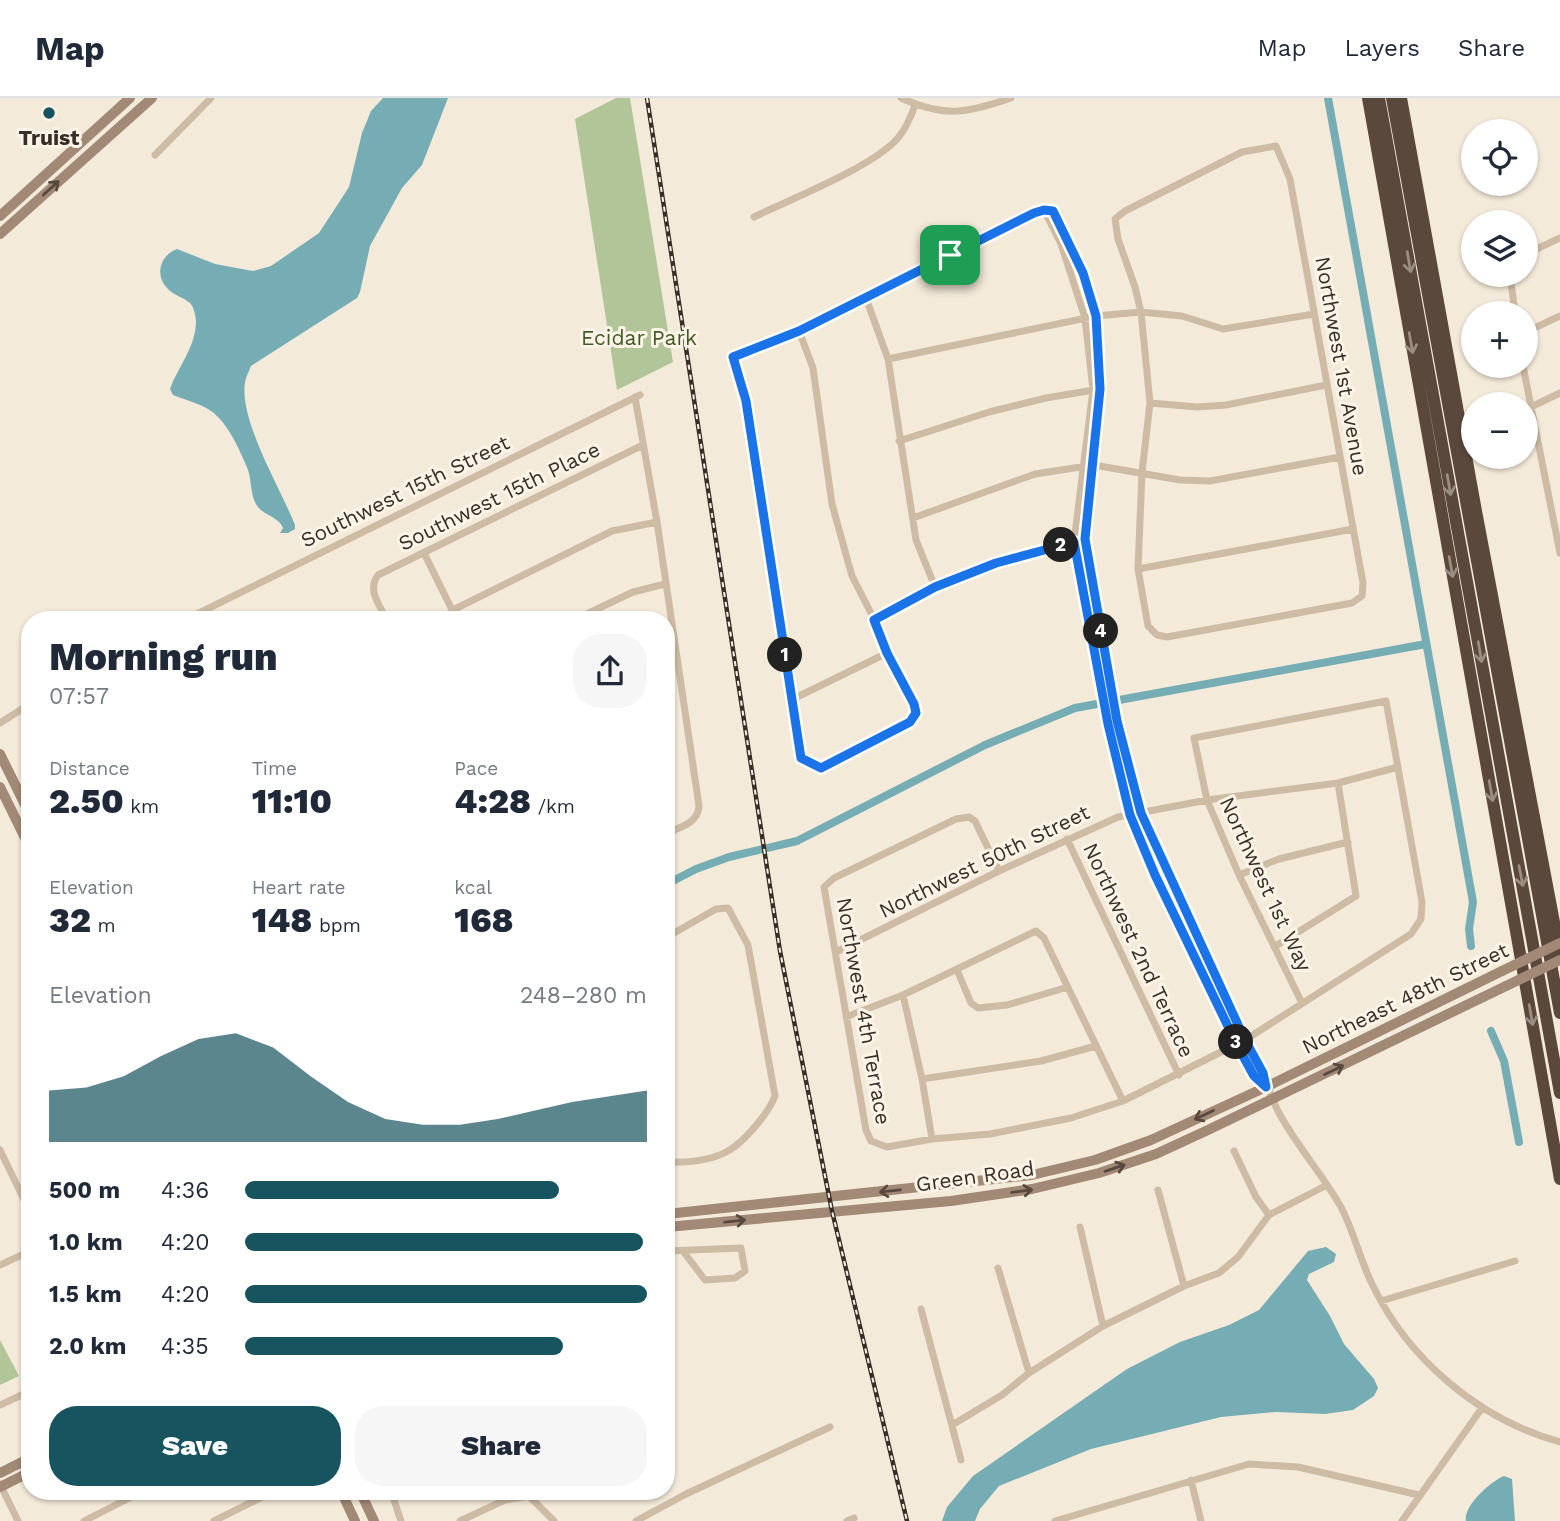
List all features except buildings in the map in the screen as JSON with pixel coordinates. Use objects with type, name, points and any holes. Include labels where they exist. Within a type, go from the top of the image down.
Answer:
[{"type":"highway","points":[[1368,98],[1560,1179]]},
{"type":"highway","points":[[1379,98],[1560,1093]]},
{"type":"highway","points":[[1392,98],[1560,1013]]},
{"type":"highway","points":[[1401,98],[1560,954]]},
{"type":"main road","points":[[0,216],[130,98]]},
{"type":"main road","points":[[0,234],[152,98]]},
{"type":"main road","points":[[0,754],[21,797]]},
{"type":"main road","points":[[0,787],[21,830]]},
{"type":"main road","name":"Northeast 48th Street","points":[[1266,1087],[1560,943]]},
{"type":"main road","name":"Northeast 48th Street","points":[[1272,1099],[1560,960]]},
{"type":"main road","name":"Green Road","points":[[675,1213],[1032,1175],[1095,1160],[1151,1140],[1266,1087]]},
{"type":"main road","name":"Green Road","points":[[675,1226],[951,1200],[1032,1189],[1099,1173],[1156,1154],[1272,1099]]},
{"type":"main road","points":[[0,1473],[21,1462]]},
{"type":"main road","points":[[0,1486],[21,1476]]},
{"type":"main road","points":[[345,1500],[355,1521]]},
{"type":"main road","points":[[364,1500],[374,1521]]},
{"type":"street","points":[[155,155],[211,98]]},
{"type":"street","points":[[901,98],[915,105],[950,113],[982,108],[1011,98]]},
{"type":"street","points":[[754,217],[860,166],[889,146],[898,138],[915,105]]},
{"type":"street","name":"Northwest 1st Avenue","points":[[1138,569],[1148,626],[1157,635],[1167,637],[1352,603],[1362,596],[1363,583],[1290,179],[1276,146],[1242,152],[1125,211],[1115,219],[1118,239],[1141,312]]},
{"type":"street","points":[[1044,210],[1061,244],[1085,318],[1097,390],[1082,467],[1074,542],[1107,718],[1130,815],[1155,875],[1237,1045],[1254,1076],[1266,1087]]},
{"type":"street","points":[[799,331],[813,368],[832,504],[852,576],[916,713],[910,722],[821,768],[801,758],[746,401],[733,357],[799,331],[1034,213],[1053,211],[1083,273],[1096,316],[1094,465],[1085,539],[1116,715],[1141,813],[1245,1040],[1263,1073],[1272,1099],[1298,1145],[1327,1185],[1352,1230],[1371,1283],[1409,1345],[1482,1408],[1530,1432],[1560,1442]]},
{"type":"street","points":[[1538,248],[1560,238]]},
{"type":"street","points":[[866,298],[888,359],[916,540],[935,587]]},
{"type":"street","points":[[1141,312],[1150,403],[1142,472],[1138,569],[1353,528]]},
{"type":"street","points":[[888,359],[1096,316],[1141,312],[1182,316],[1223,329],[1314,314]]},
{"type":"street","points":[[1538,326],[1560,316]]},
{"type":"street","points":[[1150,403],[1197,407],[1226,405],[1326,385]]},
{"type":"street","points":[[899,441],[1000,409],[1097,390]]},
{"type":"street","points":[[1538,404],[1560,393]]},
{"type":"street","name":"Southwest 15th Street","points":[[202,611],[637,396],[643,445]]},
{"type":"street","points":[[1538,442],[1560,553]]},
{"type":"street","points":[[643,445],[657,522],[667,611]]},
{"type":"street","name":"Southwest 15th Place","points":[[383,611],[373,591],[373,582],[378,575],[643,445]]},
{"type":"street","points":[[913,518],[1035,474],[1094,465],[1180,480],[1210,481],[1340,457]]},
{"type":"street","points":[[424,553],[453,610],[612,531],[657,522]]},
{"type":"street","points":[[874,620],[935,587],[996,563],[1085,539]]},
{"type":"street","points":[[593,611],[633,592],[664,584]]},
{"type":"street","points":[[791,700],[887,653]]},
{"type":"street","points":[[675,668],[699,806],[694,821],[675,829]]},
{"type":"street","name":"Northwest 1st Way","points":[[1302,1003],[1239,875],[1207,800],[1194,738],[1386,701],[1398,768]]},
{"type":"street","points":[[0,723],[21,710]]},
{"type":"street","points":[[903,995],[932,1139],[1004,1132],[1071,1118],[1123,1101],[1237,1045],[1412,934],[1421,919],[1422,902],[1398,768]]},
{"type":"street","name":"Northwest 50th Street","points":[[836,952],[999,871],[1118,817],[1207,800],[1338,783],[1398,768]]},
{"type":"street","points":[[1274,947],[1356,895],[1338,783]]},
{"type":"street","name":"Northwest 4th Terrace","points":[[932,1139],[887,1147],[871,1141],[866,1130],[824,887],[834,878],[956,819],[969,817],[975,821],[999,871]]},
{"type":"street","name":"Northwest 2nd Terrace","points":[[1067,839],[1179,1075]]},
{"type":"street","points":[[1239,875],[1279,859],[1348,842]]},
{"type":"street","points":[[675,932],[716,909],[728,908],[748,945],[775,1096],[759,1122],[727,1152],[675,1163]]},
{"type":"street","points":[[846,1017],[903,995],[1036,931],[1044,938],[1123,1101]]},
{"type":"street","points":[[957,970],[971,1003],[978,1008],[1007,1005],[1068,987]]},
{"type":"street","points":[[922,1079],[1041,1061],[1096,1046]]},
{"type":"street","points":[[0,1150],[21,1193]]},
{"type":"street","points":[[1234,1151],[1256,1197],[1269,1215]]},
{"type":"street","points":[[952,1424],[1002,1395],[1029,1373],[1103,1326],[1184,1286],[1219,1273],[1238,1257],[1269,1215],[1327,1185]]},
{"type":"street","points":[[1158,1190],[1184,1286]]},
{"type":"street","points":[[1080,1227],[1103,1326]]},
{"type":"street","points":[[675,1251],[741,1248],[745,1271],[735,1278],[705,1280],[682,1251]]},
{"type":"street","points":[[0,1265],[21,1255]]},
{"type":"street","points":[[1381,1301],[1514,1261]]},
{"type":"street","points":[[998,1268],[1029,1373]]},
{"type":"street","points":[[921,1309],[961,1460]]},
{"type":"street","points":[[0,1405],[21,1395]]},
{"type":"street","points":[[1402,1521],[1482,1408]]},
{"type":"street","points":[[675,1500],[830,1427]]},
{"type":"street","points":[[1055,1521],[1250,1464],[1298,1467],[1419,1494]]},
{"type":"street","points":[[1191,1480],[1201,1521]]},
{"type":"street","points":[[0,1486],[18,1521]]},
{"type":"street","points":[[84,1521],[126,1500]]},
{"type":"street","points":[[214,1521],[256,1500]]},
{"type":"street","points":[[393,1500],[401,1521]]},
{"type":"street","points":[[460,1521],[505,1500]]},
{"type":"street","points":[[535,1500],[554,1521]]},
{"type":"street","points":[[636,1521],[675,1500]]},
{"type":"green space","name":"Ecidar Park","points":[[616,98],[630,98],[673,362],[617,390],[575,119]]},
{"type":"green space","points":[[0,1340],[19,1376],[0,1385]]},
{"type":"water","points":[[383,98],[448,98],[422,165],[402,188],[370,246],[357,298],[251,366],[245,382],[245,398],[254,434],[295,525],[295,529],[288,533],[280,533],[283,528],[281,524],[255,503],[248,470],[223,422],[208,409],[173,395],[170,389],[193,341],[196,321],[190,303],[163,283],[161,266],[163,260],[177,249],[215,264],[253,271],[271,266],[319,233],[349,187],[362,133],[371,111]]},
{"type":"water","points":[[1326,1247],[1336,1254],[1334,1262],[1309,1274],[1307,1280],[1344,1344],[1374,1379],[1378,1388],[1374,1396],[1353,1410],[1325,1414],[1276,1412],[1221,1417],[1091,1449],[999,1486],[980,1509],[975,1521],[942,1521],[947,1507],[973,1476],[1127,1369],[1180,1342],[1229,1325],[1259,1310],[1308,1251]]},
{"type":"water","points":[[1504,1476],[1512,1479],[1515,1521],[1466,1521],[1473,1501],[1485,1488]]},
{"type":"waterway","points":[[1328,98],[1473,902],[1469,929],[1471,946]]},
{"type":"waterway","points":[[675,880],[729,857],[797,841],[985,745],[1075,708],[1426,644]]},
{"type":"waterway","points":[[1491,1031],[1504,1061],[1519,1142]]},
{"type":"railway","points":[[647,98],[780,951],[832,1211],[907,1521]]},
{"type":"place","name":"Truist","points":[[49,113]]},
{"type":"route","points":[[1053,211],[1083,273],[1096,316],[1100,389],[1085,539],[1117,721],[1141,813],[1245,1040],[1263,1073],[1266,1087],[1254,1076],[1237,1045],[1155,875],[1130,815],[1108,724],[1074,542],[996,563],[935,587],[874,620],[916,713],[910,722],[821,768],[801,758],[746,401],[733,357],[799,331],[950,255],[1034,213],[1053,211]]}]
